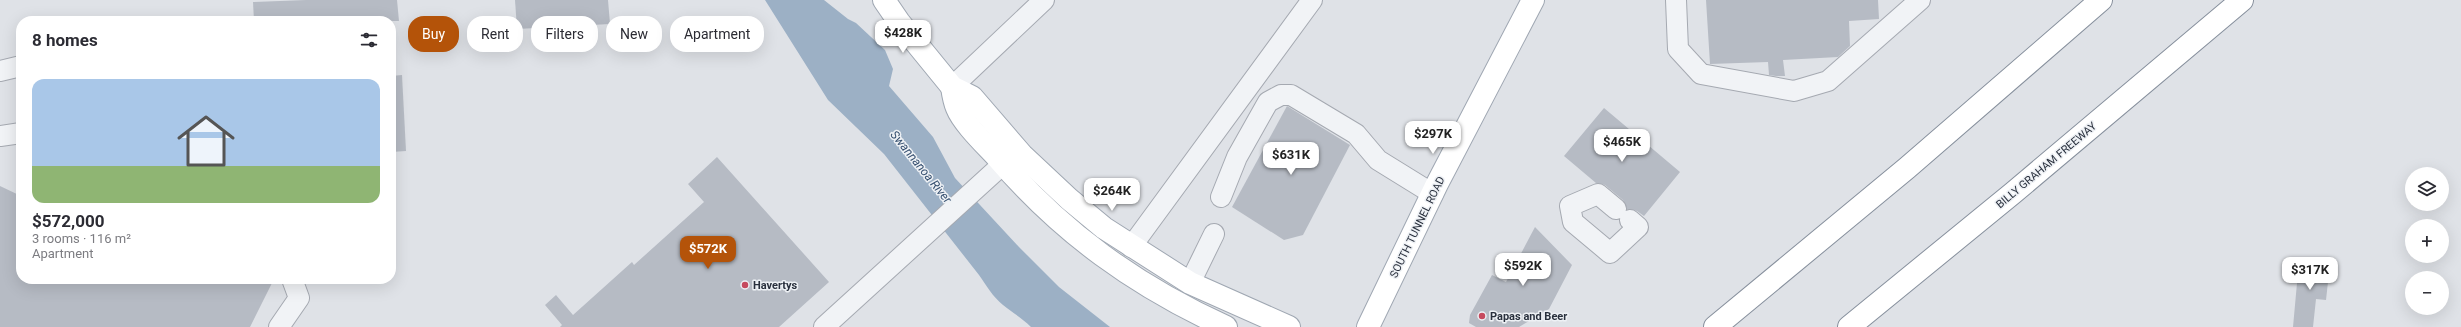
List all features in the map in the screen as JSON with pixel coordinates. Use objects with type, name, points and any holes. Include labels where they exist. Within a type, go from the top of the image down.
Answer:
[{"type":"main road","points":[[884,0],[899,22],[952,87],[972,97],[1007,138],[1044,177],[1104,228],[1131,247],[1190,283],[1289,327]]},
{"type":"main road","name":"SOUTH TUNNEL ROAD","points":[[1368,327],[1433,194],[1533,0]]},
{"type":"main road","points":[[1715,327],[1907,168],[2101,0]]},
{"type":"main road","name":"BILLY GRAHAM FREEWAY","points":[[1849,327],[2013,193],[2242,0]]},
{"type":"main road","points":[[952,87],[957,109],[1003,164],[1060,222],[1122,271],[1182,306],[1226,327]]},
{"type":"lane","points":[[952,87],[1044,0]]},
{"type":"lane","points":[[1131,247],[1312,0]]},
{"type":"lane","points":[[1676,0],[1678,49],[1701,74],[1794,91],[1828,81],[1920,0]]},
{"type":"lane","points":[[0,71],[16,67]]},
{"type":"lane","points":[[1221,197],[1237,156],[1268,102],[1281,95],[1291,95],[1356,134],[1378,160],[1433,194]]},
{"type":"lane","points":[[0,136],[16,134]]},
{"type":"lane","points":[[824,327],[1003,164]]},
{"type":"lane","points":[[1190,283],[1214,234]]},
{"type":"lane","points":[[279,327],[299,298],[294,284]]},
{"type":"water","name":"Swannanoa River","points":[[765,0],[824,0],[848,19],[856,23],[885,50],[893,69],[889,86],[933,137],[955,178],[1019,247],[1059,287],[1110,327],[1031,327],[999,302],[884,154],[828,100]]},
{"type":"building","points":[[306,0],[397,0],[399,21],[396,21],[396,16],[254,16],[253,2]]},
{"type":"building","points":[[515,0],[608,0],[609,16],[606,16],[606,24],[598,25],[598,16],[531,16],[531,28],[523,29],[523,16],[516,16]]},
{"type":"building","points":[[1706,0],[1878,0],[1879,19],[1849,21],[1850,46],[1838,57],[1783,60],[1785,76],[1776,76],[1769,75],[1768,62],[1710,64]]},
{"type":"building","points":[[402,75],[406,151],[396,152],[396,76]]},
{"type":"building","points":[[1287,106],[1350,145],[1303,235],[1284,240],[1232,207]]},
{"type":"building","points":[[1604,108],[1680,172],[1644,216],[1637,211],[1627,209],[1623,200],[1605,185],[1596,183],[1564,156]]},
{"type":"building","points":[[717,157],[829,282],[779,327],[560,327],[562,325],[545,305],[556,295],[573,315],[632,262],[634,265],[704,202],[688,184]]},
{"type":"building","points":[[0,186],[16,194],[16,284],[272,284],[250,327],[0,327]]},
{"type":"building","points":[[1535,227],[1572,265],[1549,309],[1519,327],[1476,327],[1469,323],[1470,315],[1492,275],[1506,282]]},
{"type":"building","points":[[2299,261],[2330,264],[2326,300],[2316,299],[2313,327],[2293,327]]},
{"type":"place","name":"Havertys","points":[[745,285]]},
{"type":"place","name":"Papas and Beer","points":[[1482,316]]}]
